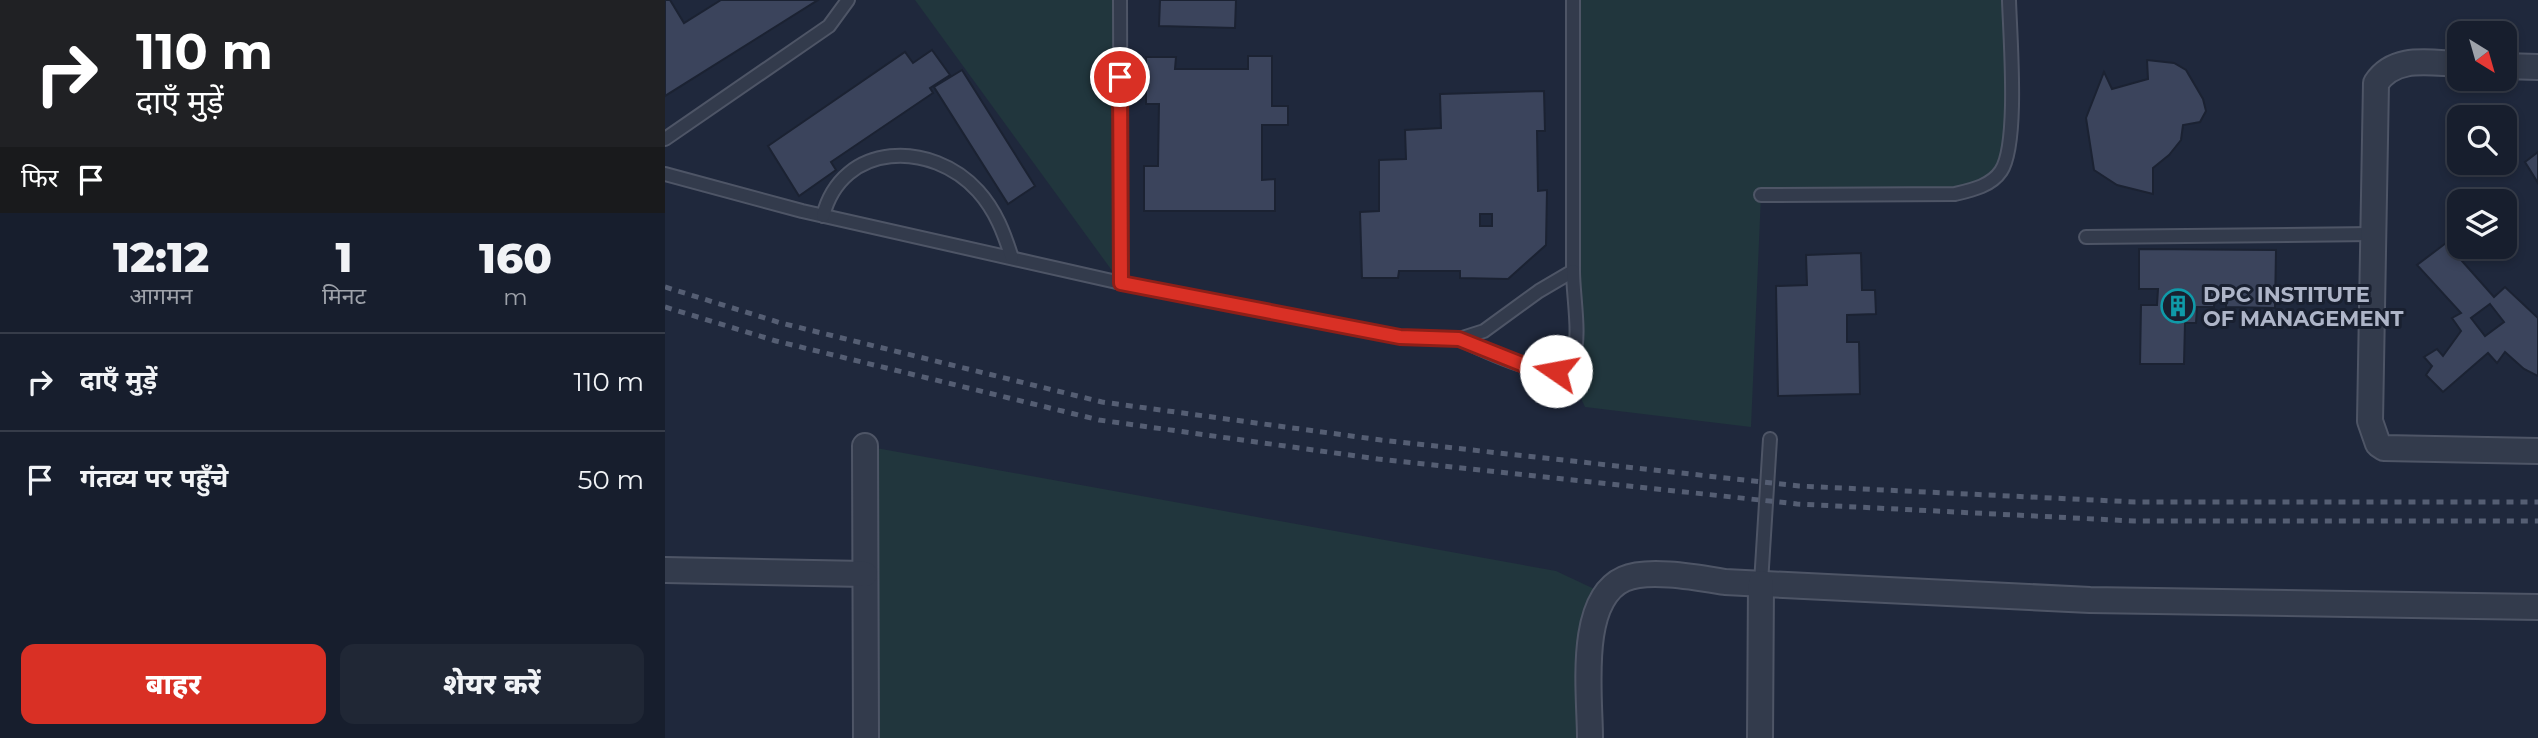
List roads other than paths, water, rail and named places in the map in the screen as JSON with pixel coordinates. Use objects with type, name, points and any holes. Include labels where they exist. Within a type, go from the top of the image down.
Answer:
[{"type":"street","points":[[2447,64],[2410,62],[2392,65],[2376,83],[2370,421],[2378,444],[2393,449],[2538,451]]},
{"type":"street","points":[[2517,66],[2538,67]]},
{"type":"street","points":[[865,446],[866,738]]},
{"type":"street","points":[[665,570],[865,574]]},
{"type":"street","points":[[1590,738],[1590,628],[1605,594],[1625,578],[1671,574],[1761,583],[2090,600],[2538,607]]},
{"type":"street","points":[[1760,738],[1761,583]]},
{"type":"lane","points":[[665,139],[828,26],[848,0]]},
{"type":"lane","points":[[1120,0],[1121,283]]},
{"type":"lane","points":[[1459,339],[1534,369],[1556,371],[1566,367],[1573,359],[1573,0]]},
{"type":"lane","points":[[1761,195],[1955,194],[1977,189],[1992,180],[2002,170],[2010,143],[2009,0]]},
{"type":"lane","points":[[823,216],[827,200],[855,168],[894,155],[916,156],[940,164],[977,190],[1002,226],[1012,258]]},
{"type":"lane","points":[[665,174],[823,216],[1121,283],[1400,337],[1459,339],[1484,331],[1539,291],[1573,271]]},
{"type":"lane","points":[[2086,237],[2373,234]]},
{"type":"lane","points":[[1761,583],[1770,439]]},
{"type":"railway","points":[[665,287],[781,323],[1102,402],[1381,440],[1799,486],[2135,502],[2538,502]]},
{"type":"railway","points":[[665,307],[776,341],[1099,420],[1378,459],[1797,504],[2134,521],[2538,521]]},
{"type":"place","name":"DPC INSTITUTE OF MANAGEMENT","points":[[2178,306]]}]
